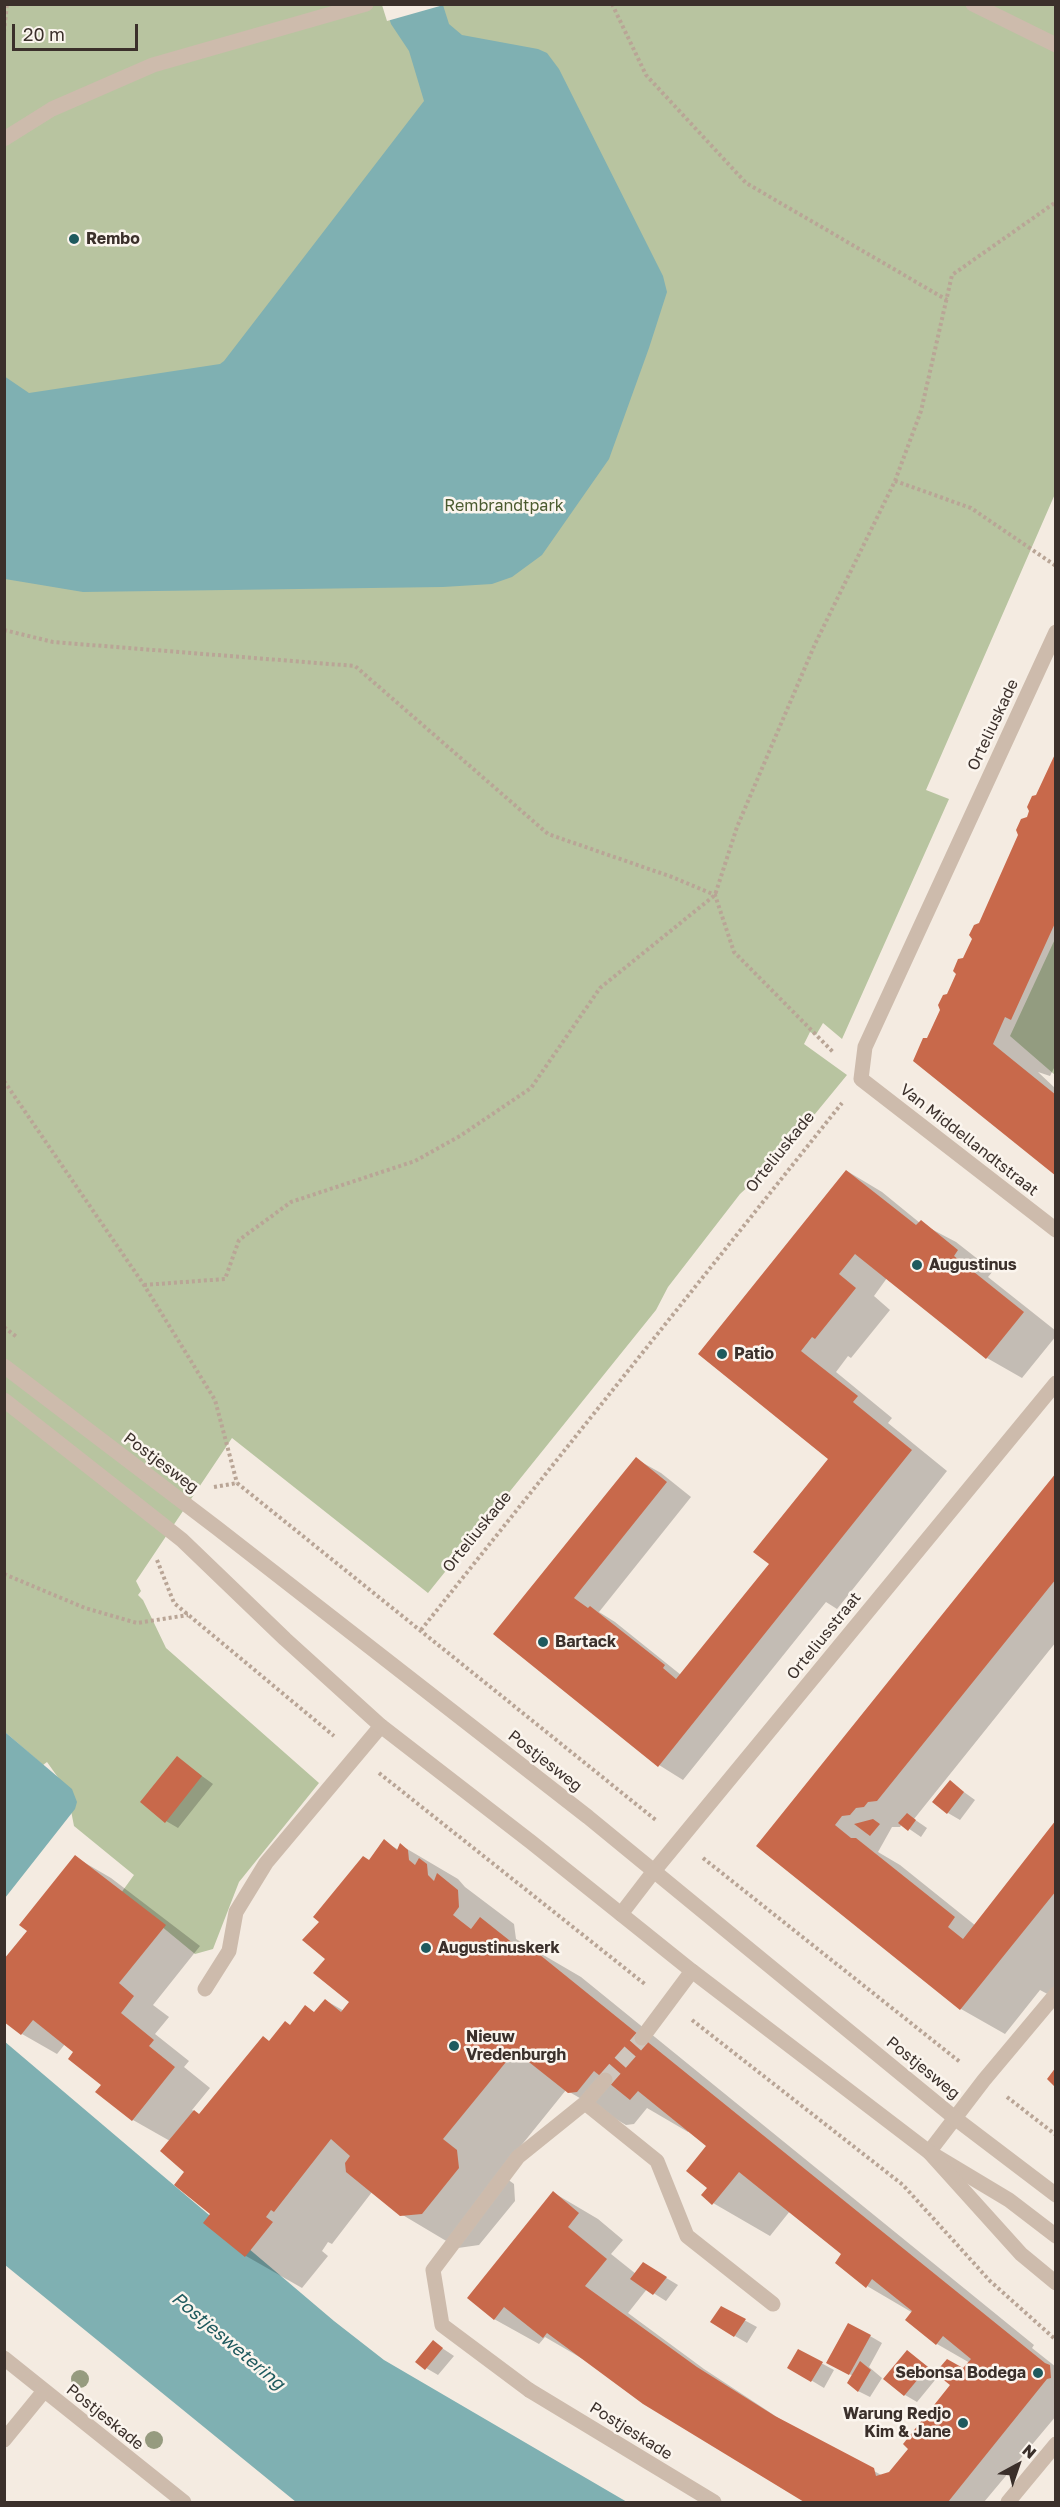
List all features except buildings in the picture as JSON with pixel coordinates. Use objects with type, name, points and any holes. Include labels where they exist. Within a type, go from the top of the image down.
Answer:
[{"type":"street","points":[[973,4],[1056,45]]},
{"type":"street","points":[[4,139],[51,109],[153,65],[365,5]]},
{"type":"street","name":"Orteliuskade","points":[[861,1079],[865,1047],[1056,632]]},
{"type":"street","name":"Van Middellandtstraat","points":[[861,1079],[1056,1230]]},
{"type":"street","name":"Postjesweg","points":[[4,1366],[226,1535],[654,1871],[956,2119],[1056,2195]]},
{"type":"street","name":"Orteliusstraat","points":[[621,1914],[1056,1383]]},
{"type":"street","points":[[4,1400],[182,1539],[285,1639],[381,1726],[692,1971],[929,2152],[1009,2200],[1056,2236]]},
{"type":"street","points":[[206,1989],[229,1951],[236,1912],[266,1863],[381,1726]]},
{"type":"street","points":[[642,2038],[692,1971]]},
{"type":"street","points":[[929,2152],[984,2080],[1056,1994]]},
{"type":"street","name":"Postjeskade","points":[[605,2080],[585,2103],[518,2157],[433,2270],[442,2325],[530,2390],[714,2502]]},
{"type":"street","points":[[585,2103],[657,2162],[687,2236],[772,2304]]},
{"type":"street","points":[[929,2152],[1021,2254],[1056,2283]]},
{"type":"street","name":"Postjeskade","points":[[4,2358],[184,2502]]},
{"type":"street","points":[[4,2440],[44,2391]]},
{"type":"street","points":[[1008,2502],[1056,2444]]},
{"type":"path","points":[[4,32],[7,4]]},
{"type":"path","points":[[612,4],[646,75],[746,183],[946,300]]},
{"type":"path","points":[[4,1081],[144,1285],[225,1279],[239,1240],[291,1202],[414,1161],[469,1130],[531,1088],[600,988],[715,895],[737,827],[815,644],[895,481],[921,411],[952,275],[1056,202]]},
{"type":"path","points":[[895,481],[971,508],[1056,566]]},
{"type":"path","points":[[4,630],[53,642],[355,666],[548,834],[672,877],[715,895],[734,952],[861,1079]]},
{"type":"path","name":"Orteliuskade","points":[[421,1630],[861,1079]]},
{"type":"path","name":"Postjesweg","points":[[144,1285],[215,1400],[237,1483],[922,2034],[1056,2135]]},
{"type":"path","points":[[149,1554],[158,1561],[174,1603],[188,1616],[357,1755],[903,2185],[990,2281],[1056,2340]]},
{"type":"path","points":[[4,1574],[85,1608],[137,1623],[188,1616]]},
{"type":"green space","name":"Rembrandtpark","points":[[4,5],[1055,5],[1055,494],[926,790],[949,799],[842,1039],[823,1023],[816,1035],[810,1032],[804,1044],[847,1075],[778,1159],[740,1194],[668,1287],[656,1310],[428,1593],[232,1438],[136,1581],[141,1591],[138,1595],[143,1600],[166,1648],[319,1783],[239,1882],[213,1949],[195,1954],[121,1893],[134,1875],[74,1826],[67,1790],[47,1762],[43,1765],[5,1732]]},
{"type":"green space","points":[[1055,939],[1055,1075],[1010,1036]]},
{"type":"water","points":[[385,5],[443,5],[449,24],[462,35],[538,49],[547,53],[559,69],[663,276],[667,292],[609,459],[542,555],[512,577],[492,584],[443,587],[83,592],[5,579],[4,376],[29,393],[220,364],[224,361],[424,101],[409,51],[391,24]]},
{"type":"water","points":[[5,1732],[72,1789],[77,1802],[75,1809],[5,1898]]},
{"type":"water","name":"Postjeswetering","points":[[4,2041],[334,2321],[384,2360],[627,2502],[296,2502],[5,2265]]},
{"type":"pier","points":[[382,4],[447,4],[387,21],[382,5]]},
{"type":"tunnel","points":[[605,2080],[642,2038]]},
{"type":"place","name":"Rembo","points":[[74,239]]},
{"type":"place","name":"Augustinus","points":[[917,1265]]},
{"type":"place","name":"Patio","points":[[722,1354]]},
{"type":"place","name":"Bartack","points":[[543,1642]]},
{"type":"place","name":"Augustinuskerk","points":[[426,1948]]},
{"type":"place","name":"Nieuw Vredenburgh","points":[[454,2046]]},
{"type":"place","name":"Sebonsa Bodega","points":[[1038,2373]]},
{"type":"place","name":"Warung Redjo Kim & Jane","points":[[963,2423]]}]
